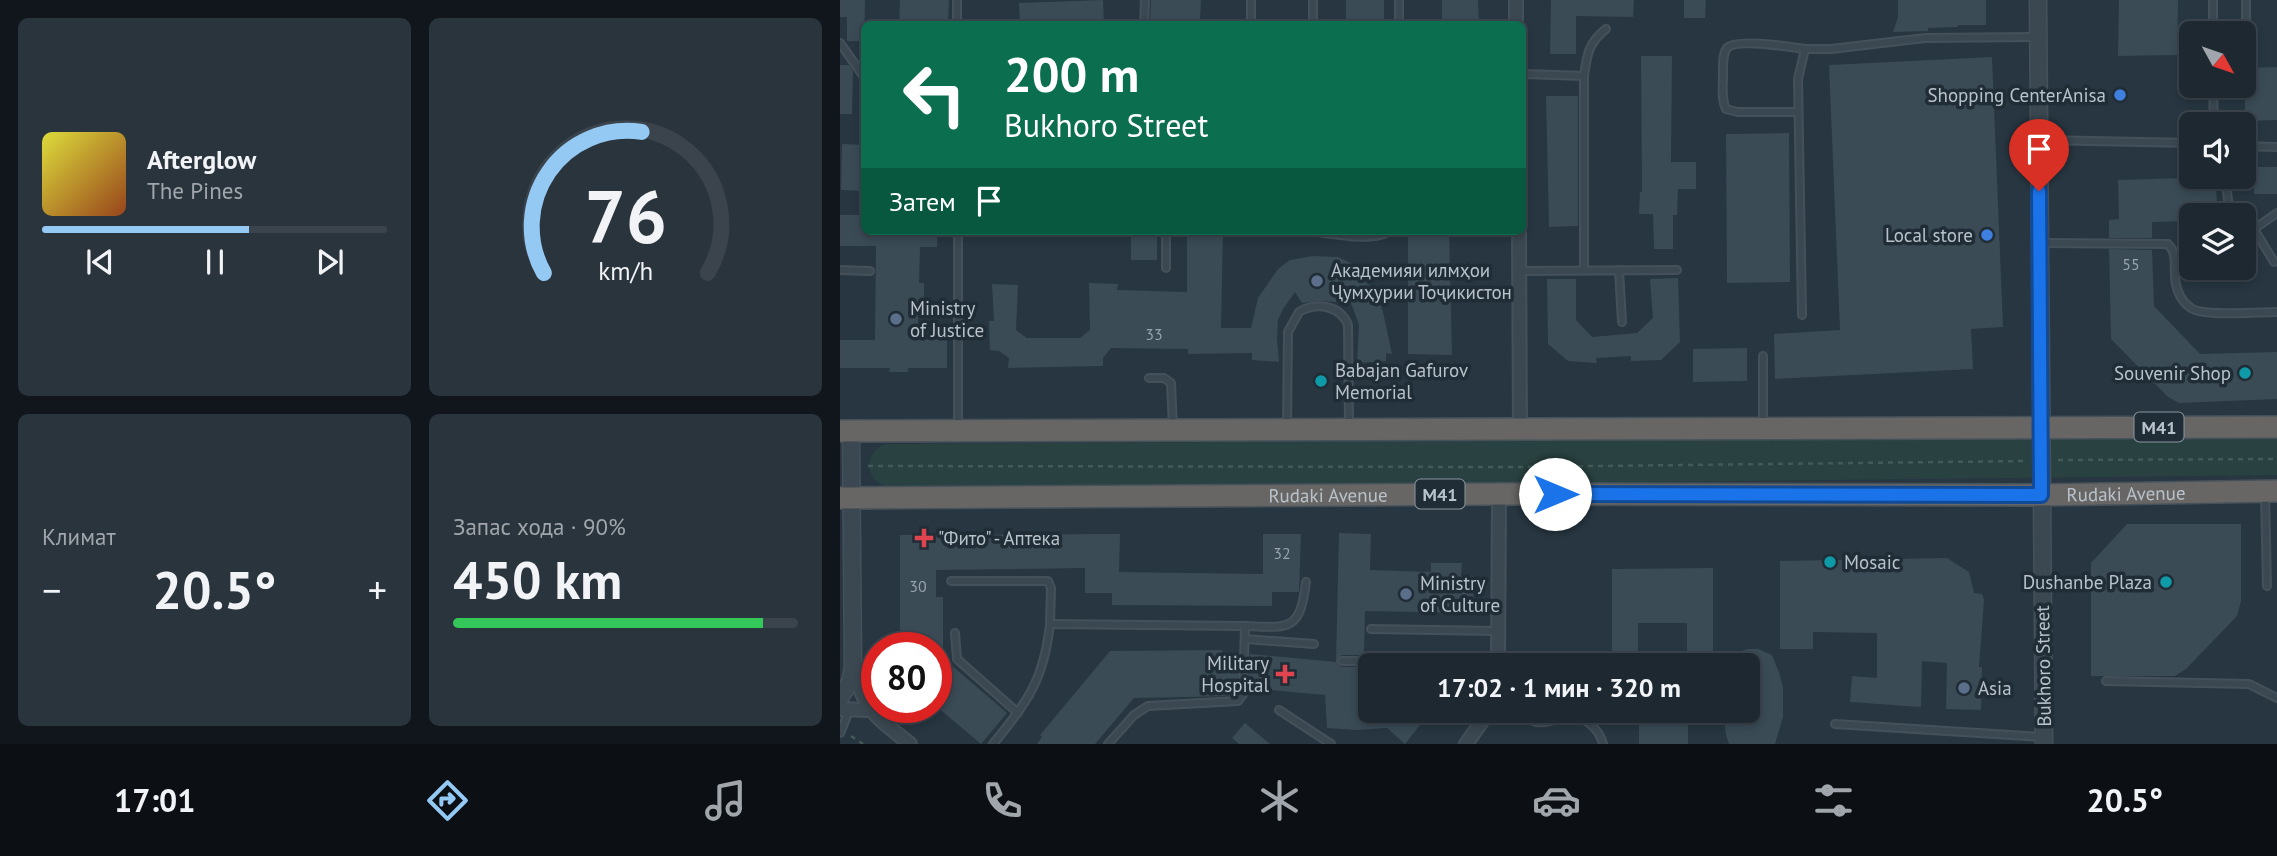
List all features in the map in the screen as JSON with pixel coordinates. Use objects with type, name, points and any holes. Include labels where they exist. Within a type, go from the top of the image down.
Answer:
[{"type":"highway","name":"M41","points":[[846,431],[2277,427]]},
{"type":"highway","name":"Rudaki Avenue","points":[[846,498],[1499,494],[2041,495],[2271,491]]},
{"type":"street","points":[[1516,0],[1516,21]]},
{"type":"street","name":"Bukhoro Street","points":[[2038,0],[2044,740]]},
{"type":"street","points":[[1518,235],[1520,429]]},
{"type":"street","points":[[846,431],[851,466],[846,498],[853,667],[843,705],[861,708]]},
{"type":"street","points":[[1498,653],[1499,494]]},
{"type":"street","points":[[853,667],[861,693]]},
{"type":"street","points":[[885,723],[910,744]]},
{"type":"street","points":[[1466,744],[1481,723]]},
{"type":"lane","points":[[957,0],[957,21]]},
{"type":"lane","points":[[1144,0],[1144,21]]},
{"type":"lane","points":[[1251,0],[1251,21]]},
{"type":"lane","points":[[1313,0],[1313,21]]},
{"type":"lane","points":[[1399,0],[1399,21]]},
{"type":"lane","points":[[2213,0],[2213,21]]},
{"type":"lane","points":[[2246,0],[2246,21]]},
{"type":"lane","points":[[1584,270],[1584,76],[1590,46],[1606,29]]},
{"type":"lane","points":[[1798,112],[1738,112],[1726,109],[1723,100],[1726,50],[1734,44],[1831,49],[1924,38],[2038,37]]},
{"type":"lane","points":[[840,43],[861,73]]},
{"type":"lane","points":[[1802,315],[1798,79],[1805,49]]},
{"type":"lane","points":[[1526,74],[1584,76]]},
{"type":"lane","points":[[2039,140],[2179,143]]},
{"type":"lane","points":[[2256,146],[2277,147]]},
{"type":"lane","points":[[2256,227],[2277,213]]},
{"type":"lane","points":[[2256,234],[2274,262]]},
{"type":"lane","points":[[958,235],[958,430]]},
{"type":"lane","points":[[1166,235],[1166,268]]},
{"type":"lane","points":[[1352,235],[1382,235]]},
{"type":"lane","points":[[2039,243],[2168,244],[2174,253],[2176,287],[2192,309],[2204,312],[2277,312]]},
{"type":"lane","points":[[840,270],[870,271]]},
{"type":"lane","points":[[1619,270],[1622,322]]},
{"type":"lane","points":[[1519,271],[1677,270]]},
{"type":"lane","points":[[1287,429],[1288,332],[1298,312],[1329,307],[1340,312],[1348,326],[1349,429]]},
{"type":"lane","points":[[1763,356],[1763,428]]},
{"type":"lane","points":[[1149,378],[1164,378],[1171,383],[1173,430]]},
{"type":"lane","points":[[2267,586],[2271,491]]},
{"type":"lane","points":[[951,581],[1048,581],[1051,588],[1047,650],[1041,672],[1018,713],[993,744]]},
{"type":"lane","points":[[1050,624],[1279,627],[1296,620],[1302,610],[1306,582]]},
{"type":"lane","points":[[1108,744],[1134,715],[1148,706],[1238,701],[1243,694],[1245,626]]},
{"type":"lane","points":[[1371,629],[1498,631]]},
{"type":"lane","points":[[955,633],[957,659],[1018,713]]},
{"type":"lane","points":[[1245,639],[1314,644]]},
{"type":"lane","points":[[1342,661],[1358,661]]},
{"type":"lane","points":[[2106,681],[2249,684],[2277,698]]},
{"type":"lane","points":[[840,733],[843,705]]},
{"type":"lane","points":[[1279,710],[1331,744]]},
{"type":"lane","points":[[1589,723],[1599,732],[1604,744]]},
{"type":"lane","points":[[1835,724],[2044,740]]},
{"type":"path","points":[[851,466],[1513,467],[2277,459]]},
{"type":"path","points":[[852,744],[856,739],[863,744]]},
{"type":"green space","points":[[2277,436],[2277,475],[893,490],[875,479],[869,467],[871,457],[877,449],[886,444]]},
{"type":"building","points":[[840,0],[865,0],[861,41],[847,41],[847,17],[840,17]]},
{"type":"building","points":[[900,0],[949,0],[948,21],[899,21]]},
{"type":"building","points":[[1103,0],[1104,21],[1020,21],[1019,3]]},
{"type":"building","points":[[1151,0],[1201,0],[1200,20],[1150,20]]},
{"type":"building","points":[[1346,0],[1384,0],[1384,21],[1346,21]]},
{"type":"building","points":[[1442,0],[1478,0],[1479,21],[1442,21]]},
{"type":"building","points":[[1551,0],[1634,0],[1633,17],[1576,16],[1576,54],[1550,54]]},
{"type":"building","points":[[1684,0],[1706,0],[1705,18],[1684,18]]},
{"type":"building","points":[[1898,0],[1986,0],[1986,25],[1958,25],[1928,28],[1928,31],[1893,32],[1898,17]]},
{"type":"building","points":[[2119,0],[2178,0],[2177,55],[2118,56]]},
{"type":"building","points":[[1641,56],[1672,56],[1671,162],[1696,162],[1696,189],[1678,189],[1677,215],[1673,215],[1673,249],[1654,249],[1653,214],[1639,214],[1642,192]]},
{"type":"building","points":[[1992,57],[2003,327],[1971,329],[1973,369],[1775,379],[1774,334],[1840,330],[1829,65]]},
{"type":"building","points":[[840,65],[849,65],[853,71],[852,114],[840,114]]},
{"type":"building","points":[[2277,67],[2277,120],[2256,121],[2256,112],[2245,112],[2245,98],[2256,98],[2256,68]]},
{"type":"building","points":[[1546,96],[1578,96],[1578,226],[1549,227]]},
{"type":"building","points":[[1789,133],[1790,282],[1727,283],[1726,134]]},
{"type":"building","points":[[842,144],[861,145],[861,191],[841,190]]},
{"type":"building","points":[[2256,167],[2277,167],[2277,194],[2254,194]]},
{"type":"building","points":[[2179,178],[2179,189],[2216,189],[2217,203],[2179,203],[2179,221],[2152,222],[2152,238],[2109,238],[2109,220],[2119,219],[2118,180]]},
{"type":"building","name":"Ministry of Justice","points":[[840,215],[861,215],[861,235],[937,235],[937,247],[920,247],[919,283],[924,283],[924,299],[918,299],[918,339],[947,339],[947,368],[908,368],[908,372],[889,372],[890,368],[840,368],[840,340],[875,340],[876,246],[840,246]]},
{"type":"building","points":[[1131,235],[1157,235],[1157,260],[1131,260]]},
{"type":"building","points":[[1187,235],[1223,235],[1221,328],[1251,328],[1258,298],[1278,269],[1290,260],[1313,256],[1338,257],[1357,266],[1354,271],[1375,291],[1383,312],[1392,354],[1386,353],[1386,361],[1357,363],[1359,325],[1351,303],[1302,303],[1295,292],[1278,320],[1279,362],[1252,360],[1252,353],[1188,354],[1188,349],[1111,348],[1103,358],[1103,366],[1008,368],[1009,358],[999,351],[990,350],[989,321],[994,321],[992,284],[1018,285],[1016,330],[1027,338],[1080,338],[1090,330],[1089,283],[1118,284],[1117,290],[1187,292]]},
{"type":"building","points":[[1408,235],[1449,235],[1452,355],[1408,354]]},
{"type":"building","points":[[2109,249],[2152,250],[2154,306],[2200,354],[2277,352],[2277,399],[2179,403],[2168,397],[2111,339]]},
{"type":"building","points":[[1678,278],[1680,342],[1661,360],[1631,361],[1631,356],[1596,358],[1597,363],[1568,361],[1548,344],[1547,279],[1576,279],[1576,320],[1592,337],[1637,333],[1653,318],[1650,279]]},
{"type":"building","points":[[1747,348],[1747,381],[1693,382],[1693,349]]},
{"type":"building","name":"Dushanbe Plaza","points":[[2127,524],[2241,524],[2241,601],[2237,616],[2186,669],[2175,676],[2091,676],[2091,563]]},
{"type":"building","name":"Ministry of Culture","points":[[1339,533],[1371,534],[1370,570],[1431,572],[1431,563],[1462,563],[1461,576],[1474,576],[1473,613],[1365,611],[1364,653],[1342,655],[1337,659],[1341,667],[1358,667],[1358,723],[1422,723],[1405,744],[1387,728],[1327,728],[1325,695],[1249,688],[1250,654],[1336,662]]},
{"type":"building","points":[[1120,534],[1119,572],[1263,574],[1263,534],[1301,534],[1299,592],[1272,592],[1272,606],[1112,605],[1112,593],[1085,593],[1085,568],[936,570],[936,597],[943,597],[943,632],[900,632],[900,535]]},
{"type":"building","points":[[1947,558],[1969,572],[1974,593],[1982,594],[1984,600],[1979,667],[1982,667],[1981,710],[1946,709],[1947,663],[1922,661],[1921,707],[1850,702],[1852,676],[1877,678],[1877,633],[1813,632],[1813,649],[1780,649],[1780,561]]},
{"type":"building","points":[[1713,568],[1713,653],[1687,653],[1687,623],[1638,623],[1638,653],[1612,653],[1612,569]]},
{"type":"building","points":[[1758,649],[1772,655],[1780,675],[1783,717],[1775,744],[1729,744],[1725,723],[1760,723],[1760,653],[1738,653]]},
{"type":"building","points":[[1222,650],[1222,653],[1239,654],[1238,687],[1233,687],[1233,696],[1134,698],[1095,744],[1037,744],[1042,737],[1040,735],[1110,651]]},
{"type":"building","points":[[952,666],[1007,713],[981,744],[952,720]]},
{"type":"building","name":"Military Hospital","points":[[1245,723],[1270,744],[1239,744],[1232,738]]},
{"type":"building","points":[[1639,723],[1688,723],[1688,744],[1639,744]]},
{"type":"place","name":"Shopping CenterAnisa","points":[[2120,95]]},
{"type":"place","name":"Local store","points":[[1987,235]]},
{"type":"place","name":"Академияи илмҳои Ҷумҳурии Тоҷикистон","points":[[1317,281]]},
{"type":"place","name":"Ministry of Justice","points":[[896,319]]},
{"type":"place","name":"Souvenir Shop","points":[[2245,373]]},
{"type":"place","name":"Babajan Gafurov Memorial","points":[[1321,381]]},
{"type":"place","name":"\"Фито\" - Аптека","points":[[924,538]]},
{"type":"place","name":"Mosaic","points":[[1830,562]]},
{"type":"place","name":"Dushanbe Plaza","points":[[2166,582]]},
{"type":"place","name":"Ministry of Culture","points":[[1406,594]]},
{"type":"place","name":"Military Hospital","points":[[1285,674]]},
{"type":"place","name":"Asia","points":[[1964,688]]},
{"type":"route","points":[[1555,494],[2041,495],[2039,191]]}]
